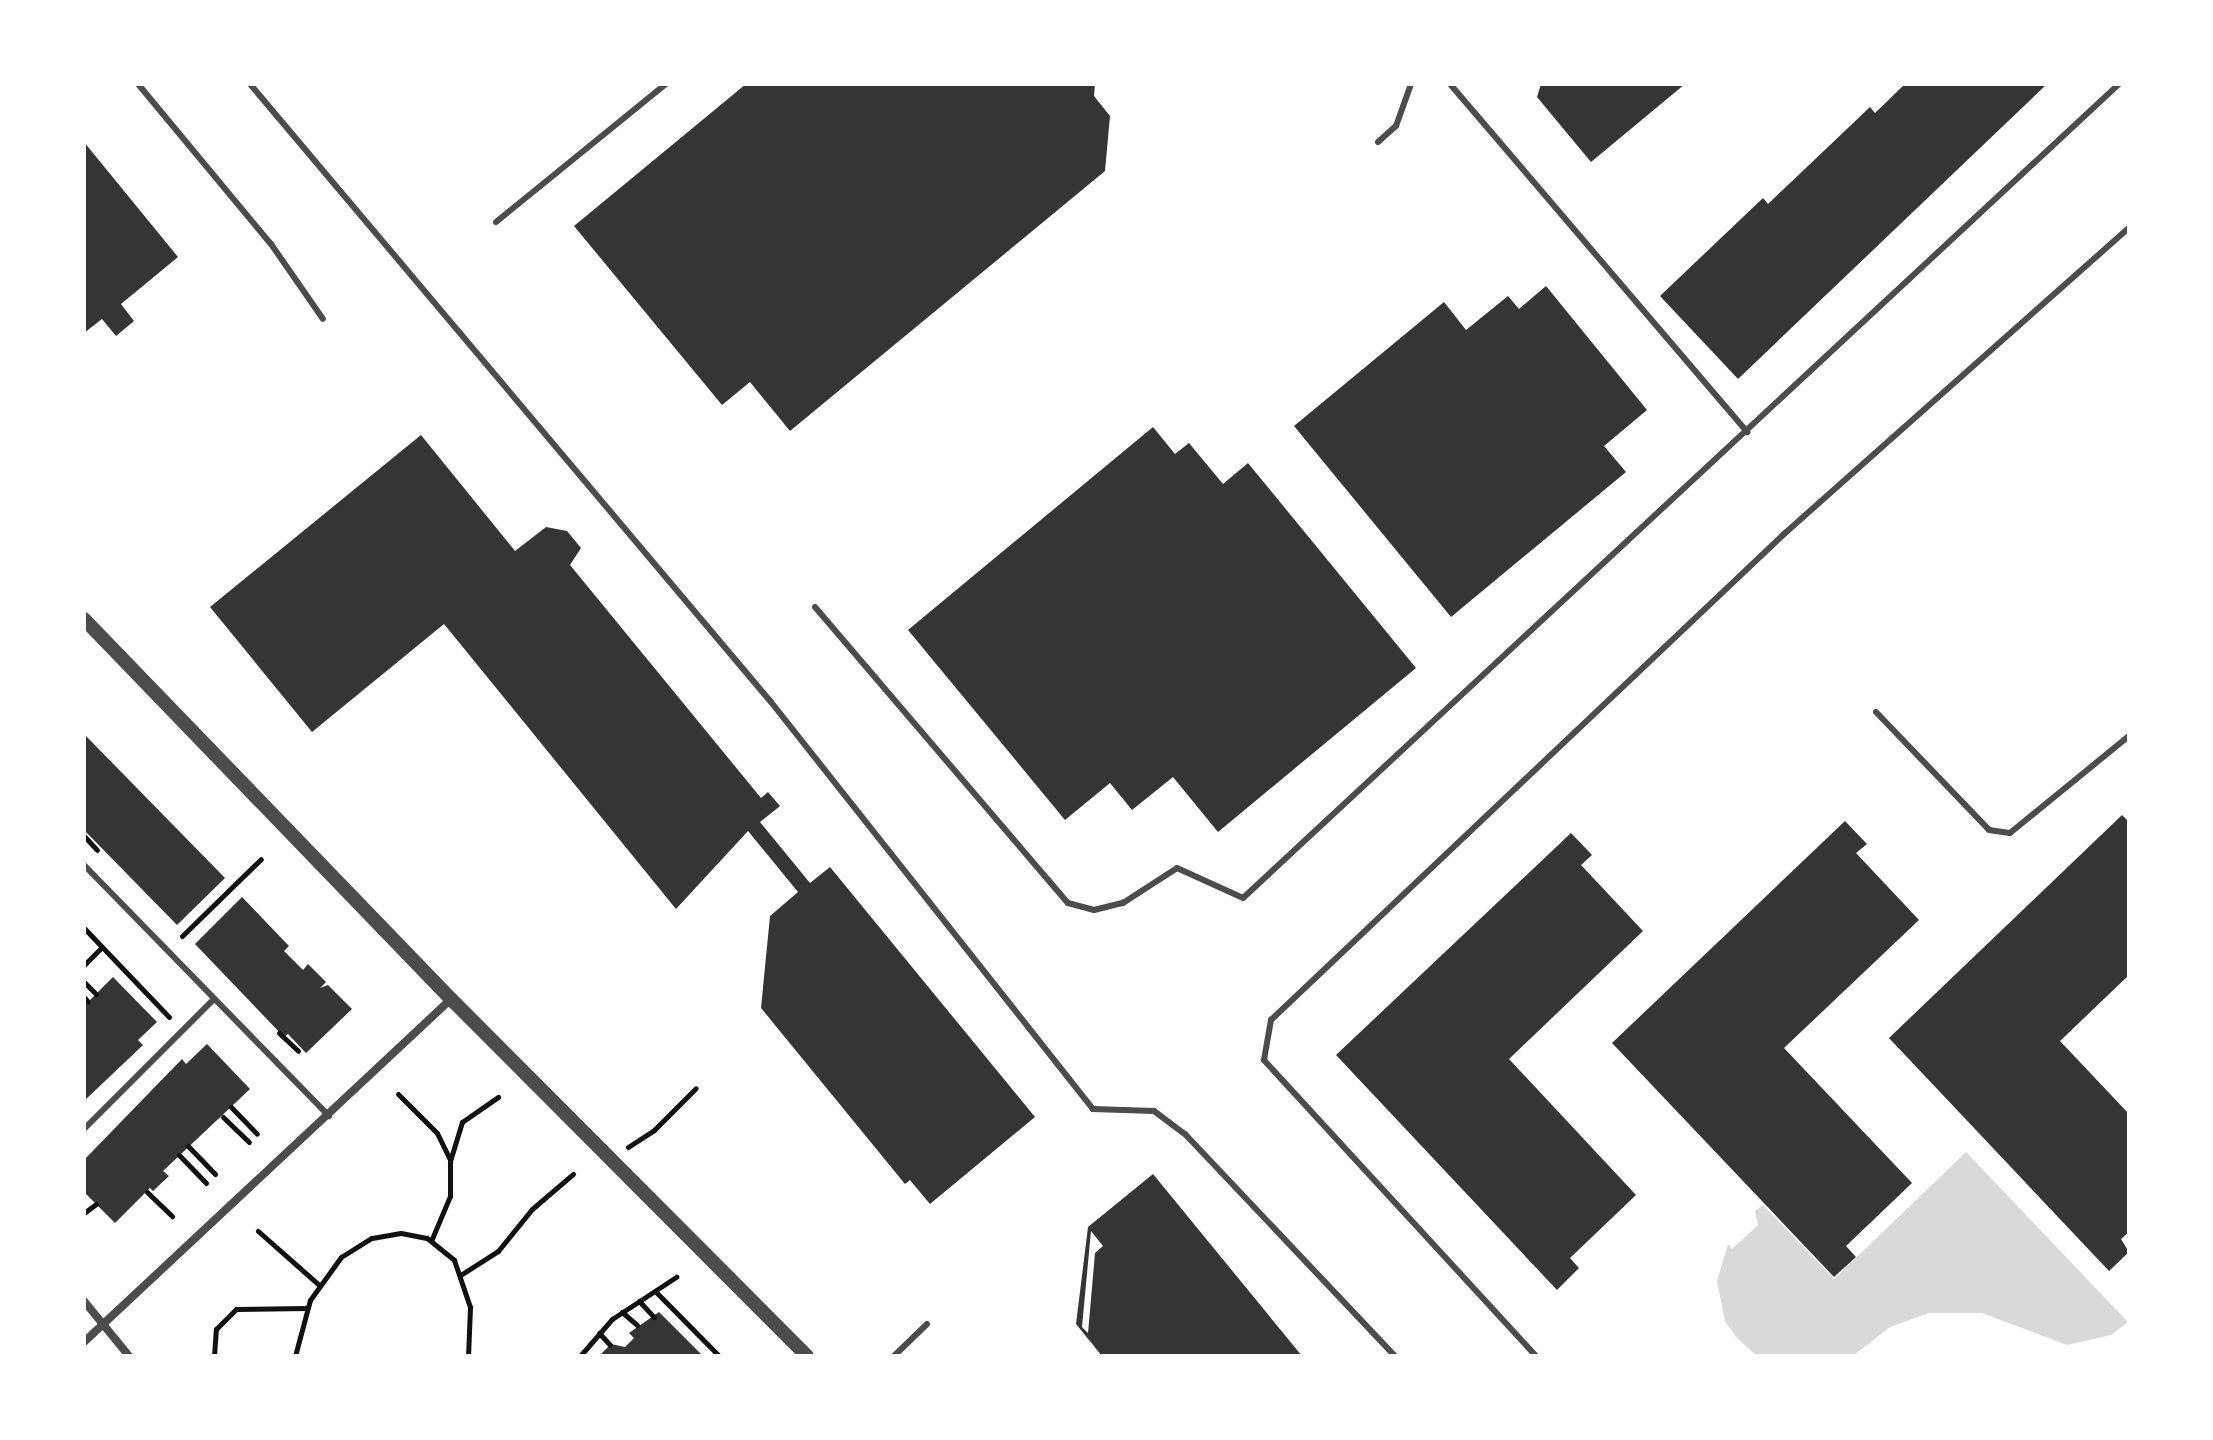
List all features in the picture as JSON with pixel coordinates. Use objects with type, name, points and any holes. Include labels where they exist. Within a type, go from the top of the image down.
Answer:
[{"type":"street","points":[[84,619],[451,999],[807,1356]]},
{"type":"street","points":[[84,1342],[105,1327],[451,999]]},
{"type":"street","points":[[84,1301],[129,1356]]},
{"type":"lane","points":[[138,84],[271,244],[323,319]]},
{"type":"lane","points":[[250,84],[771,702],[1093,1109],[1154,1111],[1185,1134],[1395,1356]]},
{"type":"lane","points":[[496,222],[666,84]]},
{"type":"lane","points":[[1378,142],[1396,126],[1411,84]]},
{"type":"lane","points":[[1450,84],[1747,432]]},
{"type":"lane","points":[[815,607],[1068,903],[1094,910],[1123,903],[1177,868],[1243,898],[2119,84]]},
{"type":"lane","points":[[1536,1356],[1264,1060],[1271,1020],[1784,534],[2129,228]]},
{"type":"lane","points":[[1876,712],[1989,830],[2010,833],[2129,736]]},
{"type":"lane","points":[[84,865],[329,1116]]},
{"type":"lane","points":[[84,1129],[214,999]]},
{"type":"lane","points":[[894,1356],[927,1324]]},
{"type":"path","points":[[182,936],[261,859]]},
{"type":"path","points":[[84,928],[183,1031]]},
{"type":"path","points":[[84,965],[102,947]]},
{"type":"path","points":[[84,982],[96,994]]},
{"type":"path","points":[[613,1162],[696,1088]]},
{"type":"path","points":[[398,1094],[437,1133],[450,1161]]},
{"type":"path","points":[[431,1241],[450,1196],[450,1161],[462,1122],[498,1097]]},
{"type":"path","points":[[231,1107],[257,1134]]},
{"type":"path","points":[[223,1117],[249,1142]]},
{"type":"path","points":[[188,1146],[215,1174]]},
{"type":"path","points":[[179,1155],[206,1183]]},
{"type":"path","points":[[462,1274],[498,1251],[532,1209],[573,1174]]},
{"type":"path","points":[[147,1192],[172,1216]]},
{"type":"path","points":[[84,1213],[96,1204]]},
{"type":"path","points":[[258,1231],[319,1285]]},
{"type":"path","points":[[295,1356],[307,1308],[319,1285],[341,1257],[372,1238],[413,1233],[445,1250],[462,1274],[470,1307],[468,1356]]},
{"type":"path","points":[[582,1354],[622,1312],[676,1277]]},
{"type":"path","points":[[655,1291],[719,1356]]},
{"type":"path","points":[[639,1301],[654,1317]]},
{"type":"path","points":[[214,1356],[216,1329],[236,1309],[307,1308]]},
{"type":"path","points":[[622,1312],[637,1325]]},
{"type":"path","points":[[599,1333],[610,1345]]},
{"type":"shaded area","points":[[1966,1152],[2128,1322],[2111,1335],[2067,1345],[1982,1313],[1929,1313],[1890,1327],[1853,1356],[1757,1356],[1736,1337],[1725,1321],[1717,1281],[1728,1244],[1732,1249],[1758,1225],[1755,1211],[1763,1205],[1834,1279]]},
{"type":"building","points":[[746,84],[1095,84],[1094,96],[1110,116],[1105,171],[790,431],[750,382],[722,405],[574,226]]},
{"type":"building","points":[[1541,84],[1685,84],[1591,162],[1537,97]]},
{"type":"building","points":[[1905,84],[2047,84],[1738,379],[1660,296],[1763,198],[1768,204],[1870,107],[1875,113]]},
{"type":"building","points":[[84,142],[178,257],[121,304],[134,321],[116,336],[102,319],[84,333]]},
{"type":"building","points":[[1546,286],[1647,410],[1604,446],[1626,472],[1451,617],[1294,426],[1444,302],[1466,330],[1508,296],[1519,309]]},
{"type":"building","points":[[1153,427],[1175,454],[1189,443],[1223,484],[1248,463],[1416,668],[1218,832],[1173,777],[1132,810],[1110,783],[1065,820],[908,630]]},
{"type":"building","points":[[421,435],[515,551],[546,527],[567,531],[581,548],[570,565],[761,798],[768,792],[780,806],[760,822],[810,883],[830,867],[1035,1117],[930,1204],[910,1180],[905,1184],[761,1008],[770,916],[798,892],[748,831],[676,909],[444,624],[312,732],[210,607]]},
{"type":"building","points":[[84,734],[225,878],[177,925],[84,830]]},
{"type":"building","points":[[2122,815],[2129,822],[2129,975],[2060,1041],[2129,1114],[2129,1232],[2121,1239],[2129,1252],[2109,1271],[1889,1038]]},
{"type":"building","points":[[1845,821],[1867,844],[1856,853],[1919,920],[1784,1048],[1912,1183],[1846,1246],[1856,1257],[1834,1277],[1612,1043]]},
{"type":"building","points":[[1571,833],[1592,855],[1581,865],[1643,931],[1509,1059],[1636,1195],[1570,1258],[1579,1268],[1557,1290],[1336,1055]]},
{"type":"building","points":[[242,897],[289,946],[284,951],[303,970],[308,964],[326,982],[320,988],[328,985],[352,1009],[306,1053],[288,1034],[284,1037],[195,944]]},
{"type":"building","points":[[113,977],[157,1022],[138,1040],[143,1045],[84,1101],[84,1006]]},
{"type":"building","points":[[207,1044],[250,1089],[163,1171],[169,1176],[153,1191],[150,1188],[115,1223],[84,1192],[84,1160],[182,1059],[186,1064]]},
{"type":"building","points":[[1153,1174],[1302,1356],[1102,1356],[1076,1324],[1088,1227]],"holes":[[[1091,1231],[1103,1246],[1095,1253],[1088,1333],[1082,1327]]]},
{"type":"building","points":[[659,1312],[703,1356],[599,1356],[611,1344],[625,1347],[634,1338],[629,1333]]}]
